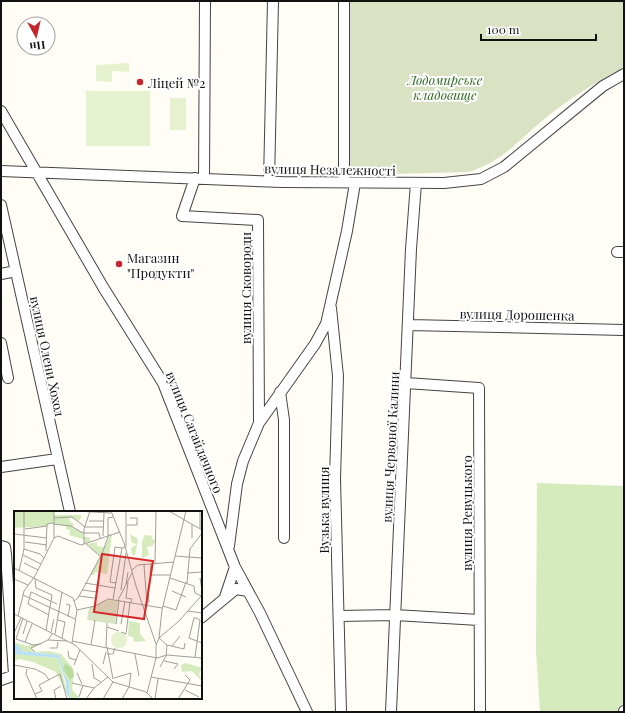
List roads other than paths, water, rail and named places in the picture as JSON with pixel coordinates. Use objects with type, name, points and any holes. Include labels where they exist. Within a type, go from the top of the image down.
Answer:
[{"type":"street","points":[[199,179],[205,1]]},
{"type":"street","points":[[270,181],[273,1]]},
{"type":"street","points":[[344,1],[344,182]]},
{"type":"street","name":"вулиця Незалежності","points":[[1,171],[199,179],[355,183],[444,183],[480,179],[504,168],[603,86],[624,74]]},
{"type":"street","name":"вулиця Сагайдачного","points":[[1,111],[103,287],[163,383],[235,567],[260,613],[307,712]]},
{"type":"street","name":"вулиця Сковороди","points":[[199,179],[182,216],[258,220],[259,423]]},
{"type":"street","points":[[229,549],[237,484],[243,461],[259,423],[316,344],[326,324],[331,308],[347,231],[355,183]]},
{"type":"street","name":"вулиця Червоної Калини","points":[[391,712],[409,325],[411,250],[416,183]]},
{"type":"street","name":"вулиця Олени Хохол","points":[[1,207],[70,511]]},
{"type":"street","points":[[1,274],[16,271]]},
{"type":"street","name":"Вузька вулиця","points":[[331,308],[338,376],[335,479],[341,712]]},
{"type":"street","name":"вулиця Дорошенка","points":[[409,325],[624,330]]},
{"type":"street","points":[[1,343],[8,378]]},
{"type":"street","name":"вулиця Ревуцького","points":[[406,383],[479,388],[480,712]]},
{"type":"street","points":[[280,392],[284,420],[284,538]]},
{"type":"street","points":[[1,467],[57,459]]},
{"type":"street","points":[[1,680],[14,675],[3,547]]},
{"type":"street","points":[[225,597],[235,567]]},
{"type":"street","points":[[202,617],[236,589],[248,591]]},
{"type":"street","points":[[339,616],[395,614],[479,620]]},
{"type":"place","name":"Ліцей №2","points":[[140,82]]},
{"type":"place","name":"Магазин \"Продукти\"","points":[[119,264]]},
{"type":"park label","name":"Лодомирське кладовище","points":[[445,86]]}]
